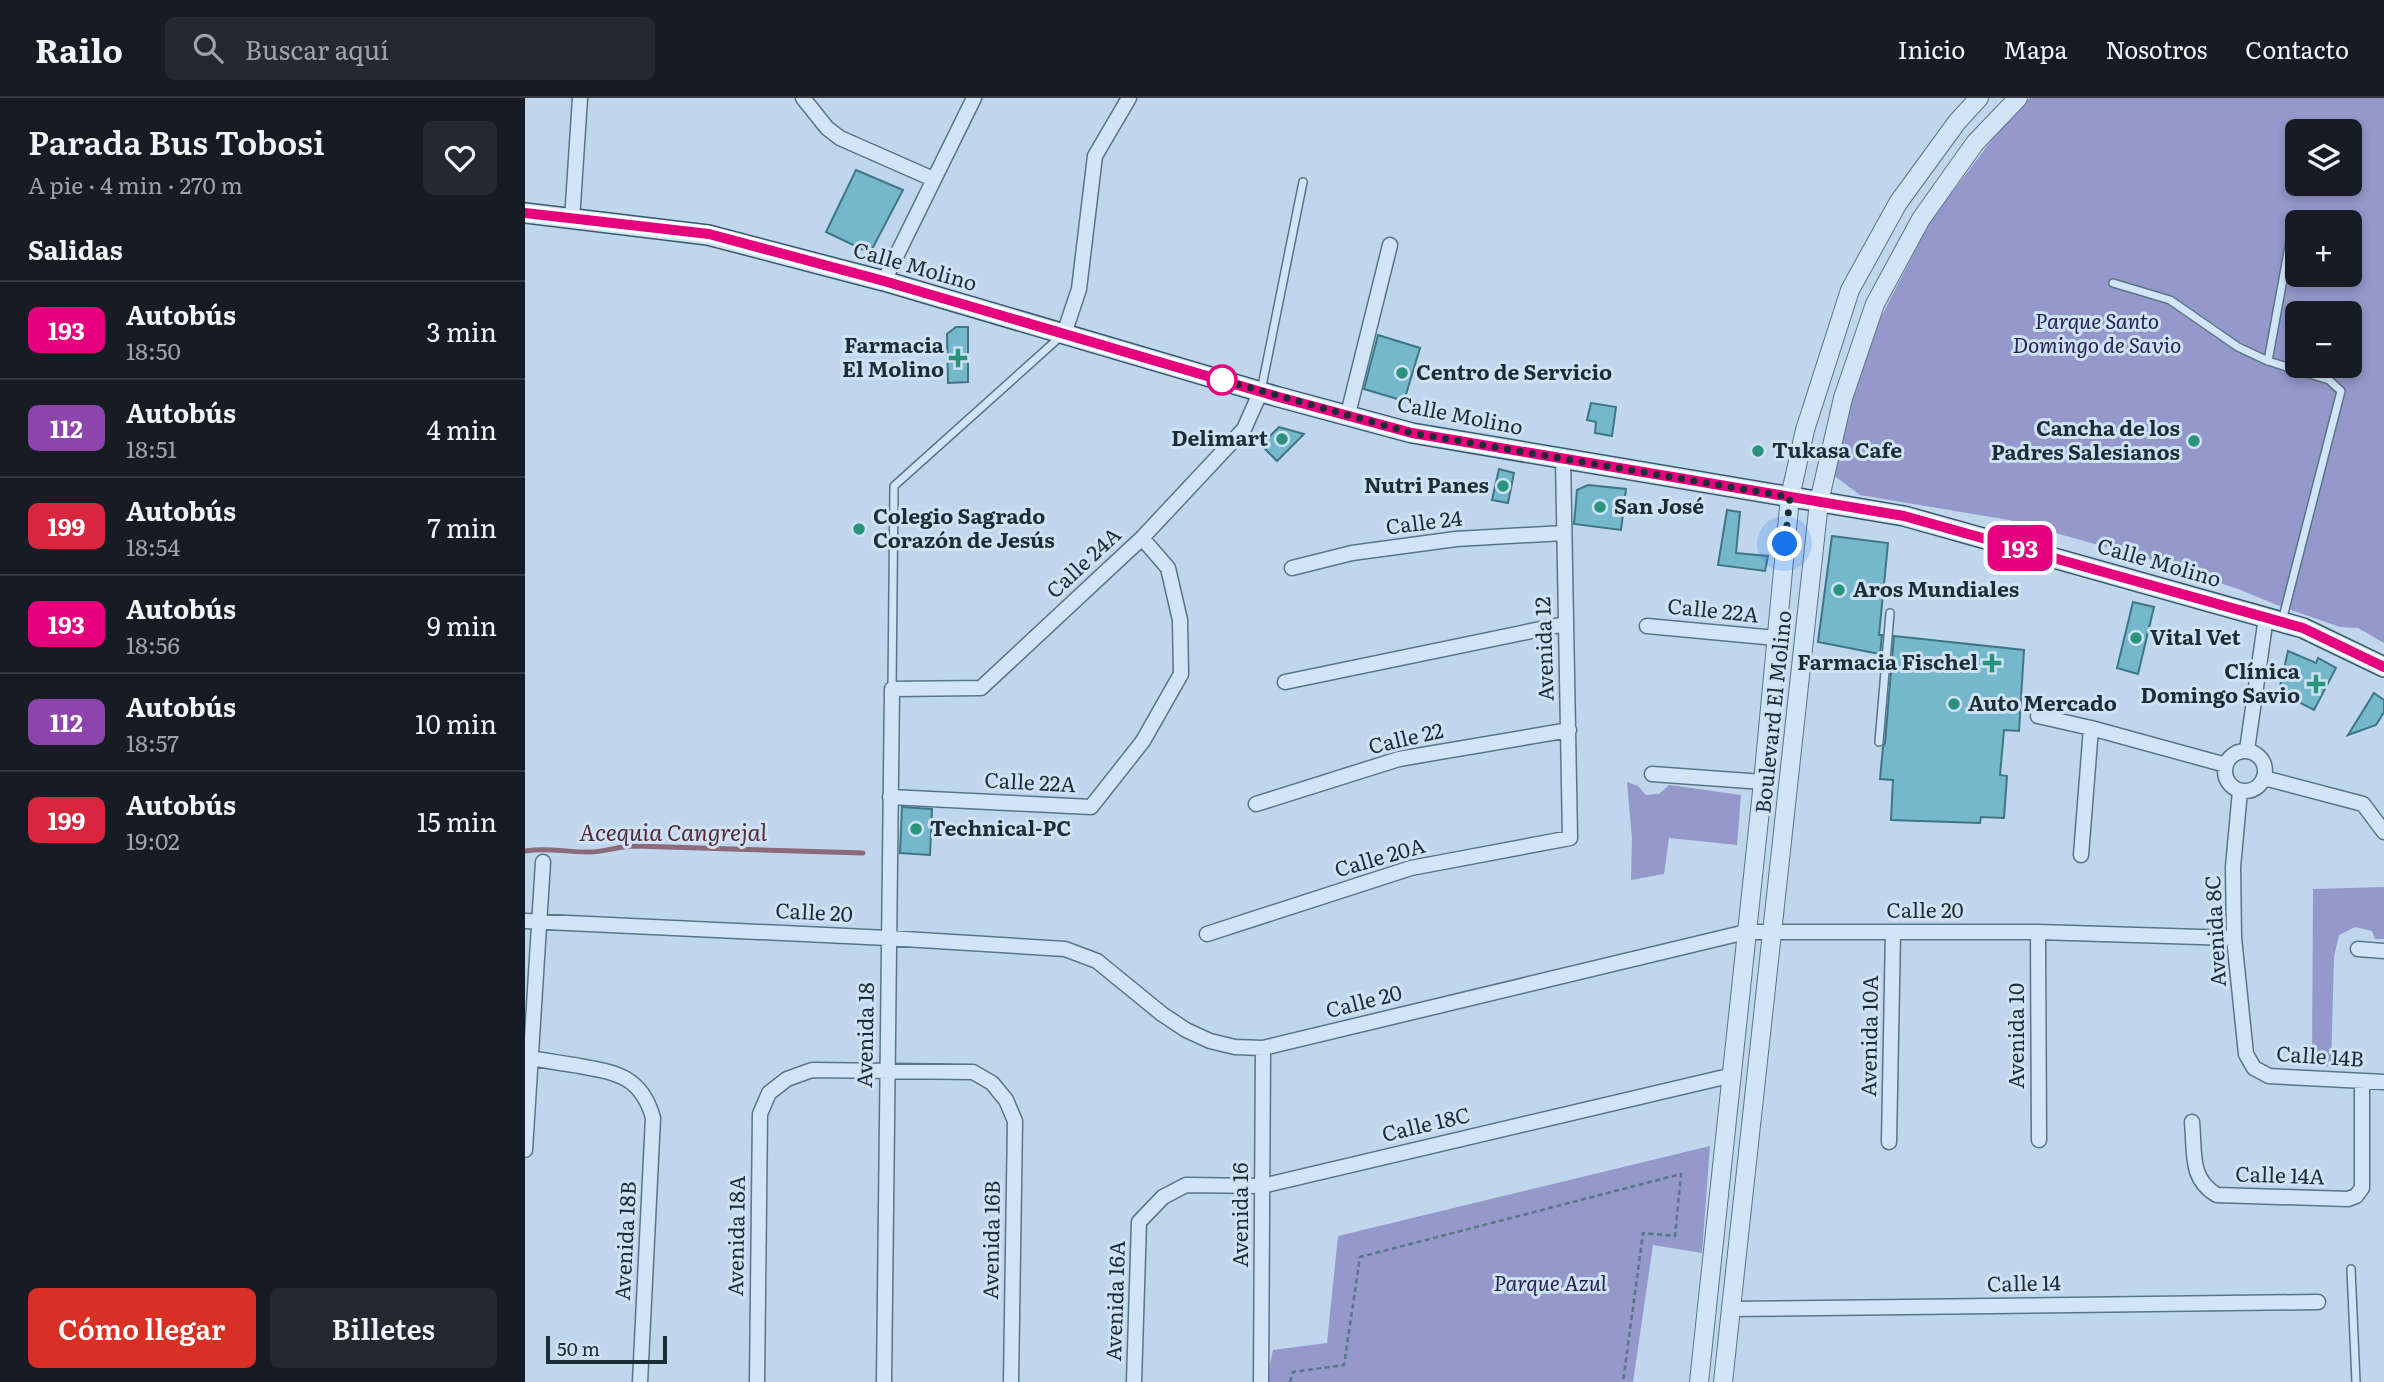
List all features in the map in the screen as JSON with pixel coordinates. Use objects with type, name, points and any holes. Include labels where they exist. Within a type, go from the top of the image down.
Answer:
[{"type":"main road","name":"Calle Molino","points":[[525,213],[709,234],[884,281],[1412,433],[1904,516],[2303,628],[2384,667]]},
{"type":"street","points":[[572,220],[580,98]]},
{"type":"street","points":[[803,98],[827,128],[840,138],[933,180]]},
{"type":"street","points":[[884,281],[974,98]]},
{"type":"street","points":[[1064,334],[1079,289],[1095,156],[1129,98]]},
{"type":"street","name":"Boulevard El Molino","points":[[1699,1382],[1733,1075],[1790,497],[1805,430],[1850,290],[1898,203],[1957,122],[1979,98]]},
{"type":"street","name":"Boulevard El Molino","points":[[1723,1382],[1819,502],[1833,437],[1843,398],[1875,304],[1921,219],[1975,143],[2018,98]]},
{"type":"street","points":[[1348,414],[1389,245]]},
{"type":"street","name":"Calle 24A","points":[[892,689],[981,688],[1142,538],[1244,429],[1261,391]]},
{"type":"street","points":[[1805,430],[1833,437]]},
{"type":"street","name":"Avenida 12","points":[[1563,458],[1570,838]]},
{"type":"street","name":"Calle 24","points":[[1291,568],[1352,554],[1456,539],[1565,533]]},
{"type":"street","name":"Calle 22A","points":[[890,797],[1091,807],[1143,741],[1181,674],[1180,620],[1168,568],[1142,538]]},
{"type":"street","points":[[2247,750],[2274,619]]},
{"type":"street","points":[[1285,682],[1565,624]]},
{"type":"street","name":"Calle 22A","points":[[1647,625],[1776,638]]},
{"type":"street","name":"Avenida 18","points":[[884,1382],[892,689]]},
{"type":"street","points":[[2038,716],[2226,765]]},
{"type":"street","points":[[2081,855],[2091,728]]},
{"type":"street","name":"Calle 22","points":[[1256,804],[1399,759],[1569,730]]},
{"type":"street","points":[[2247,750],[2256,753],[2263,760],[2266,769],[2259,786],[2241,791],[2231,785],[2226,776],[2226,765],[2234,754],[2247,750]]},
{"type":"street","points":[[1652,774],[1763,782]]},
{"type":"street","points":[[2264,778],[2363,804],[2384,832]]},
{"type":"street","name":"Avenida 8C","points":[[2241,791],[2233,867],[2234,938],[2246,1054],[2254,1068]]},
{"type":"street","name":"Calle 20A","points":[[1207,934],[1411,868],[1570,838]]},
{"type":"street","points":[[525,1150],[532,921],[543,862]]},
{"type":"street","name":"Calle 20","points":[[532,921],[1065,948],[1097,961],[1186,1030],[1210,1041],[1235,1047],[1263,1048],[1747,932],[2038,932],[2234,938]]},
{"type":"street","name":"Avenida 10A","points":[[1889,1142],[1893,932]]},
{"type":"street","name":"Avenida 10","points":[[2038,932],[2039,1140]]},
{"type":"street","points":[[2358,949],[2384,951]]},
{"type":"street","name":"Avenida 16","points":[[1261,1382],[1263,1048]]},
{"type":"street","name":"Avenida 18B","points":[[528,1058],[616,1072],[638,1088],[649,1102],[653,1118],[640,1382]]},
{"type":"street","name":"Calle 14B","points":[[2254,1068],[2270,1076],[2384,1082]]},
{"type":"street","name":"Avenida 18A","points":[[757,1382],[760,1114],[769,1093],[787,1079],[812,1070],[887,1070]]},
{"type":"street","name":"Avenida 16B","points":[[887,1070],[973,1072],[992,1083],[1006,1100],[1015,1121],[1011,1382]]},
{"type":"street","name":"Calle 18C","points":[[1139,1222],[1163,1197],[1186,1185],[1262,1186],[1733,1075]]},
{"type":"street","name":"Calle 14A","points":[[2192,1122],[2197,1177],[2205,1188],[2217,1195],[2348,1199],[2356,1196],[2362,1188],[2362,1082]]},
{"type":"street","name":"Avenida 16A","points":[[1134,1382],[1139,1222]]},
{"type":"street","name":"Calle 14","points":[[1730,1309],[2318,1302]]},
{"type":"lane","points":[[1261,391],[1303,182]]},
{"type":"lane","points":[[2267,361],[2285,267]]},
{"type":"lane","points":[[2113,283],[2170,300],[2238,347],[2267,361],[2329,380],[2340,391],[2274,619]]},
{"type":"lane","points":[[892,689],[894,486],[1064,334]]},
{"type":"lane","points":[[1879,742],[1890,612]]},
{"type":"lane","points":[[2351,1269],[2356,1382]]},
{"type":"path","points":[[1290,1382],[1293,1372],[1344,1365],[1360,1257],[1681,1174],[1675,1237],[1643,1233],[1623,1382]]},
{"type":"green space","name":"Parque Santo Domingo de Savio","points":[[2030,98],[2384,98],[2384,643],[2358,628],[2340,627],[2149,559],[2009,520],[1860,495],[1832,474],[1843,423],[1879,321],[1931,220],[2004,124]]},
{"type":"green space","points":[[1627,782],[1638,786],[1646,795],[1659,794],[1669,785],[1741,795],[1737,845],[1669,838],[1664,874],[1631,880],[1632,839]]},
{"type":"green space","points":[[2384,887],[2384,939],[2375,939],[2372,931],[2355,927],[2339,935],[2334,957],[2331,1067],[2312,1064],[2313,889]]},
{"type":"green space","name":"Parque Azul","points":[[1710,1146],[1702,1253],[1653,1245],[1633,1382],[1266,1382],[1273,1350],[1327,1343],[1338,1236]]},
{"type":"building","points":[[856,170],[903,190],[870,253],[826,232]]},
{"type":"building","name":"Farmacia El Molino","points":[[956,327],[968,327],[968,382],[948,383],[947,334]]},
{"type":"building","points":[[1378,335],[1420,348],[1404,401],[1364,389]]},
{"type":"building","points":[[1591,403],[1616,407],[1612,436],[1595,433],[1596,422],[1587,420]]},
{"type":"building","name":"Delimart","points":[[1279,427],[1304,434],[1277,461],[1261,445]]},
{"type":"building","name":"Nutri Panes","points":[[1499,469],[1514,473],[1508,503],[1492,500]]},
{"type":"building","name":"San José","points":[[1588,485],[1626,489],[1621,530],[1574,524],[1577,490]]},
{"type":"building","points":[[1727,510],[1740,512],[1736,553],[1768,556],[1765,571],[1718,565]]},
{"type":"building","points":[[1832,536],[1888,543],[1879,635],[1882,635],[1880,654],[1818,642]]},
{"type":"building","name":"Vital Vet","points":[[2133,602],[2154,607],[2138,674],[2117,668]]},
{"type":"building","name":"Auto Mercado","points":[[1894,636],[2024,650],[2019,731],[2004,730],[2000,775],[2007,776],[2004,818],[1981,817],[1980,823],[1891,820],[1893,780],[1880,779]]},
{"type":"building","points":[[2288,651],[2316,663],[2318,658],[2336,668],[2314,710],[2297,701],[2295,704],[2277,700]]},
{"type":"building","points":[[2374,693],[2384,700],[2384,712],[2376,725],[2348,735]]},
{"type":"building","name":"Technical-PC","points":[[902,807],[932,809],[930,855],[900,853]]},
{"type":"waterway","name":"Acequia Cangrejal","points":[[525,851],[592,852],[635,846],[863,853]]},
{"type":"bus line","name":"193","points":[[525,213],[709,234],[884,281],[1275,396],[1412,433],[1904,516],[2303,628],[2384,667]]},
{"type":"place","name":"Farmacia El Molino","points":[[958,358]]},
{"type":"place","name":"Centro de Servicio","points":[[1402,373]]},
{"type":"place","name":"Delimart","points":[[1282,439]]},
{"type":"place","name":"Cancha de los Padres Salesianos","points":[[2194,441]]},
{"type":"place","name":"Tukasa Cafe","points":[[1758,451]]},
{"type":"place","name":"Nutri Panes","points":[[1503,486]]},
{"type":"place","name":"San José","points":[[1600,507]]},
{"type":"place","name":"Colegio Sagrado Corazón de Jesús","points":[[859,529]]},
{"type":"place","name":"Aros Mundiales","points":[[1839,590]]},
{"type":"place","name":"Vital Vet","points":[[2136,638]]},
{"type":"place","name":"Farmacia Fischel","points":[[1992,663]]},
{"type":"place","name":"Clínica Domingo Savio","points":[[2316,684]]},
{"type":"place","name":"Auto Mercado","points":[[1954,704]]},
{"type":"place","name":"Technical-PC","points":[[916,829]]},
{"type":"route","points":[[1222,380],[1212,377],[1412,433],[1790,497],[1785,544]]}]
